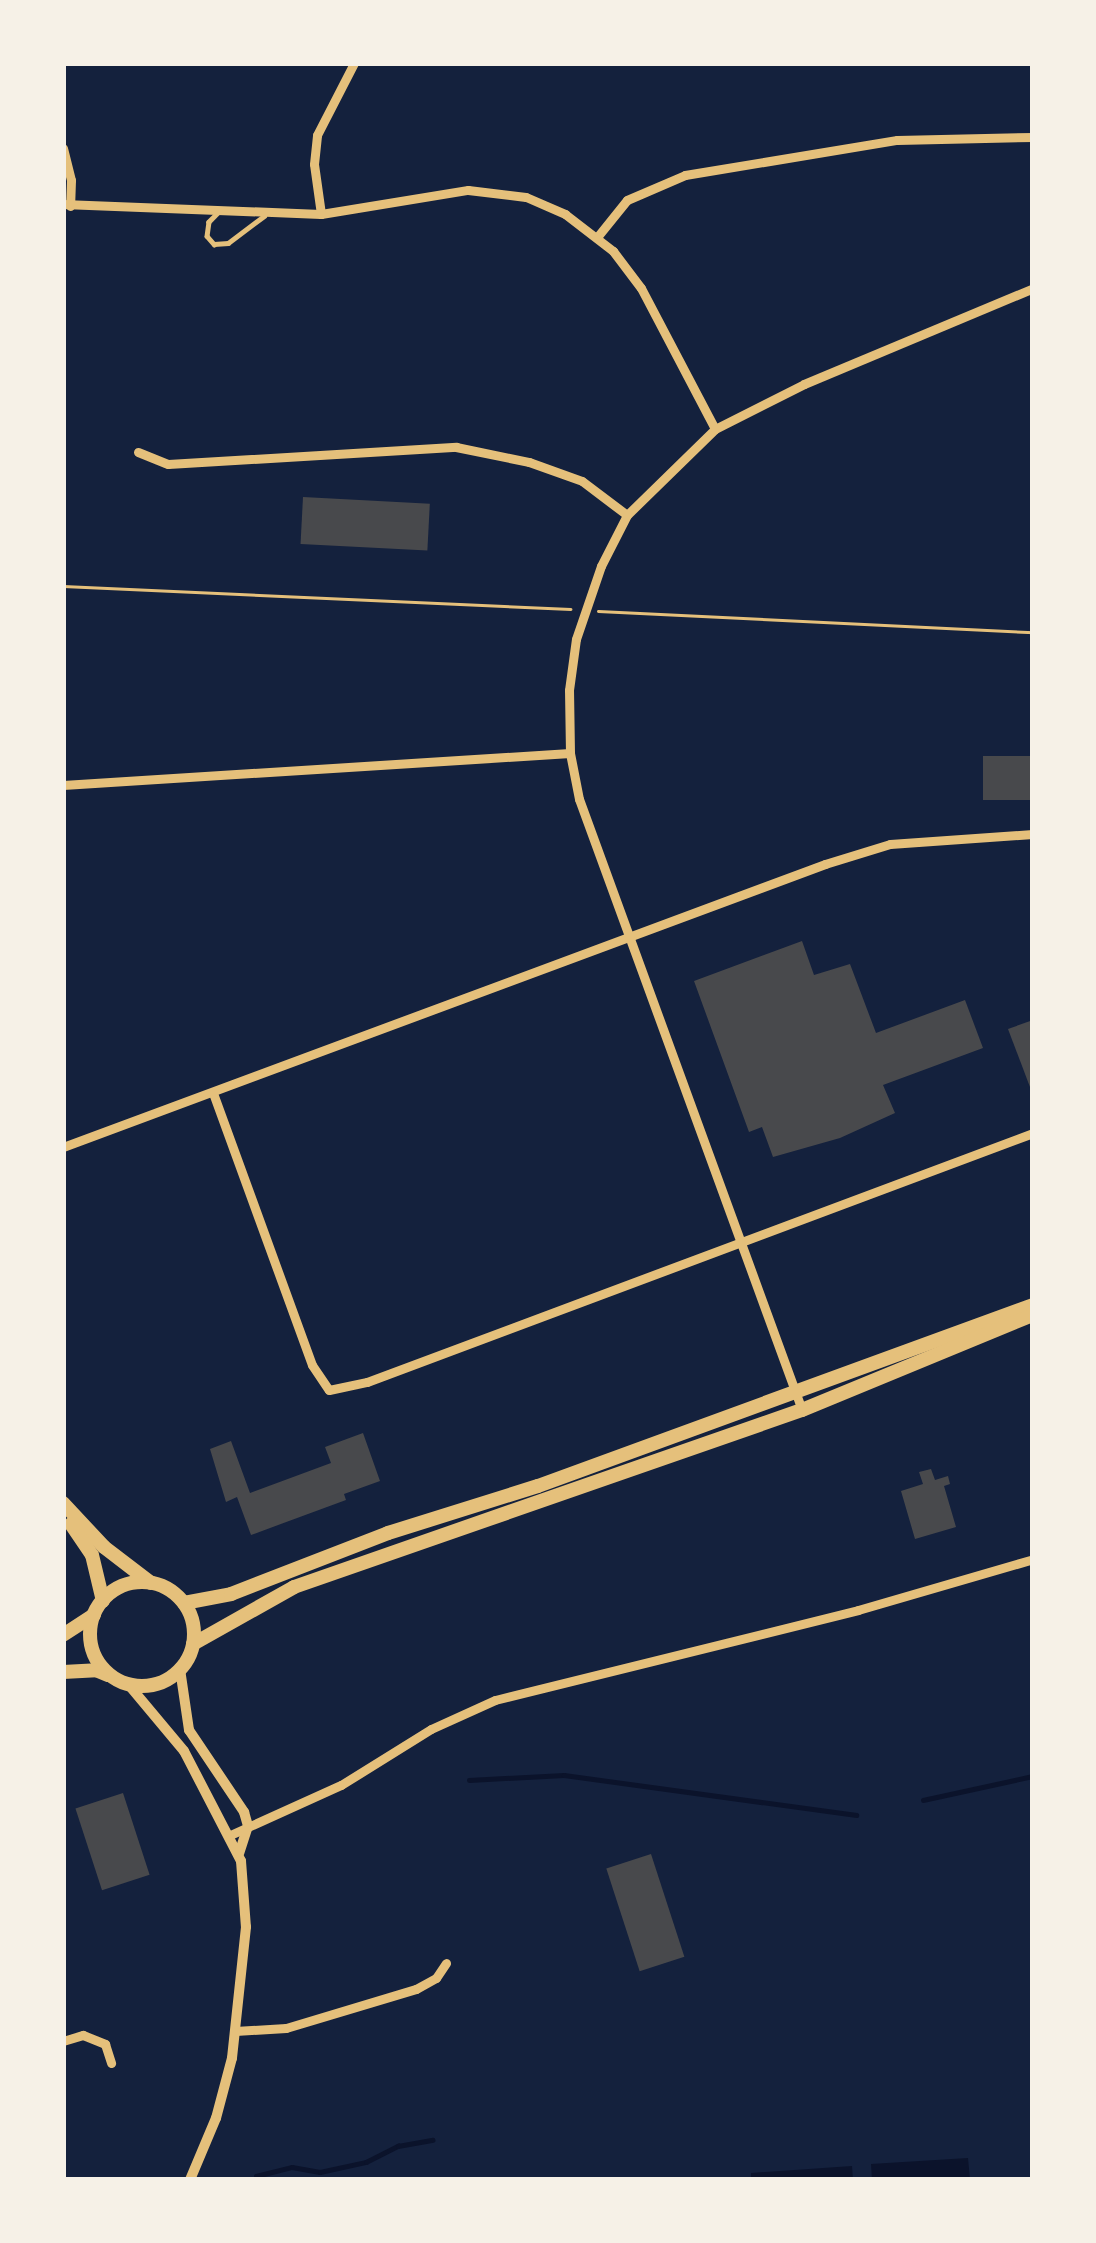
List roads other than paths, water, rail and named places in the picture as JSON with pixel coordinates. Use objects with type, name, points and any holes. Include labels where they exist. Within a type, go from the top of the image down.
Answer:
[{"type":"main road","points":[[63,1503],[104,1547],[184,1603],[231,1594],[795,1390],[1033,1310]]},
{"type":"main road","points":[[63,1672],[96,1670],[120,1680],[156,1684],[181,1669],[193,1644],[294,1587],[802,1410],[1033,1310]]},
{"type":"main road","points":[[63,1516],[92,1555],[99,1608],[95,1656],[120,1680]]},
{"type":"main road","points":[[63,1635],[125,1586],[151,1583]]},
{"type":"main road","points":[[184,1603],[193,1644]]},
{"type":"street","points":[[321,214],[314,164],[317,135],[354,63]]},
{"type":"street","points":[[598,236],[627,200],[685,175],[897,140],[1033,137]]},
{"type":"street","points":[[63,148],[71,180],[67,205],[321,214],[495,190],[546,206],[598,236],[641,289],[715,429]]},
{"type":"street","points":[[802,1410],[593,845],[570,753],[568,689],[580,625],[601,566],[627,515],[715,429],[804,384],[1033,288]]},
{"type":"street","points":[[138,452],[168,464],[456,447],[529,462],[582,481],[627,515]]},
{"type":"street","points":[[63,785],[570,753]]},
{"type":"street","points":[[63,1147],[628,936],[890,844],[1033,834]]},
{"type":"street","points":[[212,1093],[313,1365],[329,1390],[367,1382],[1033,1133]]},
{"type":"street","points":[[228,1835],[341,1786],[431,1729],[495,1700],[778,1631],[1033,1559]]},
{"type":"street","points":[[181,1669],[189,1730],[248,1826]]},
{"type":"street","points":[[120,1680],[184,1751],[239,1852]]},
{"type":"street","points":[[190,2180],[216,2118],[236,2032],[246,1927],[239,1852],[248,1826]]},
{"type":"street","points":[[236,2032],[286,2027],[416,1989],[446,1963]]},
{"type":"street","points":[[63,2041],[83,2035],[105,2044],[111,2062]]},
{"type":"lane","points":[[218,213],[208,222],[207,236],[214,244],[228,243],[266,214]]},
{"type":"water","points":[[968,2158],[970,2180],[872,2180],[871,2164]]},
{"type":"water","points":[[852,2166],[853,2180],[751,2180],[751,2173]]},
{"type":"waterway","points":[[469,1780],[564,1775],[856,1815]]},
{"type":"waterway","points":[[923,1800],[1033,1776]]},
{"type":"waterway","points":[[256,2176],[292,2167],[320,2172],[432,2140]]}]
